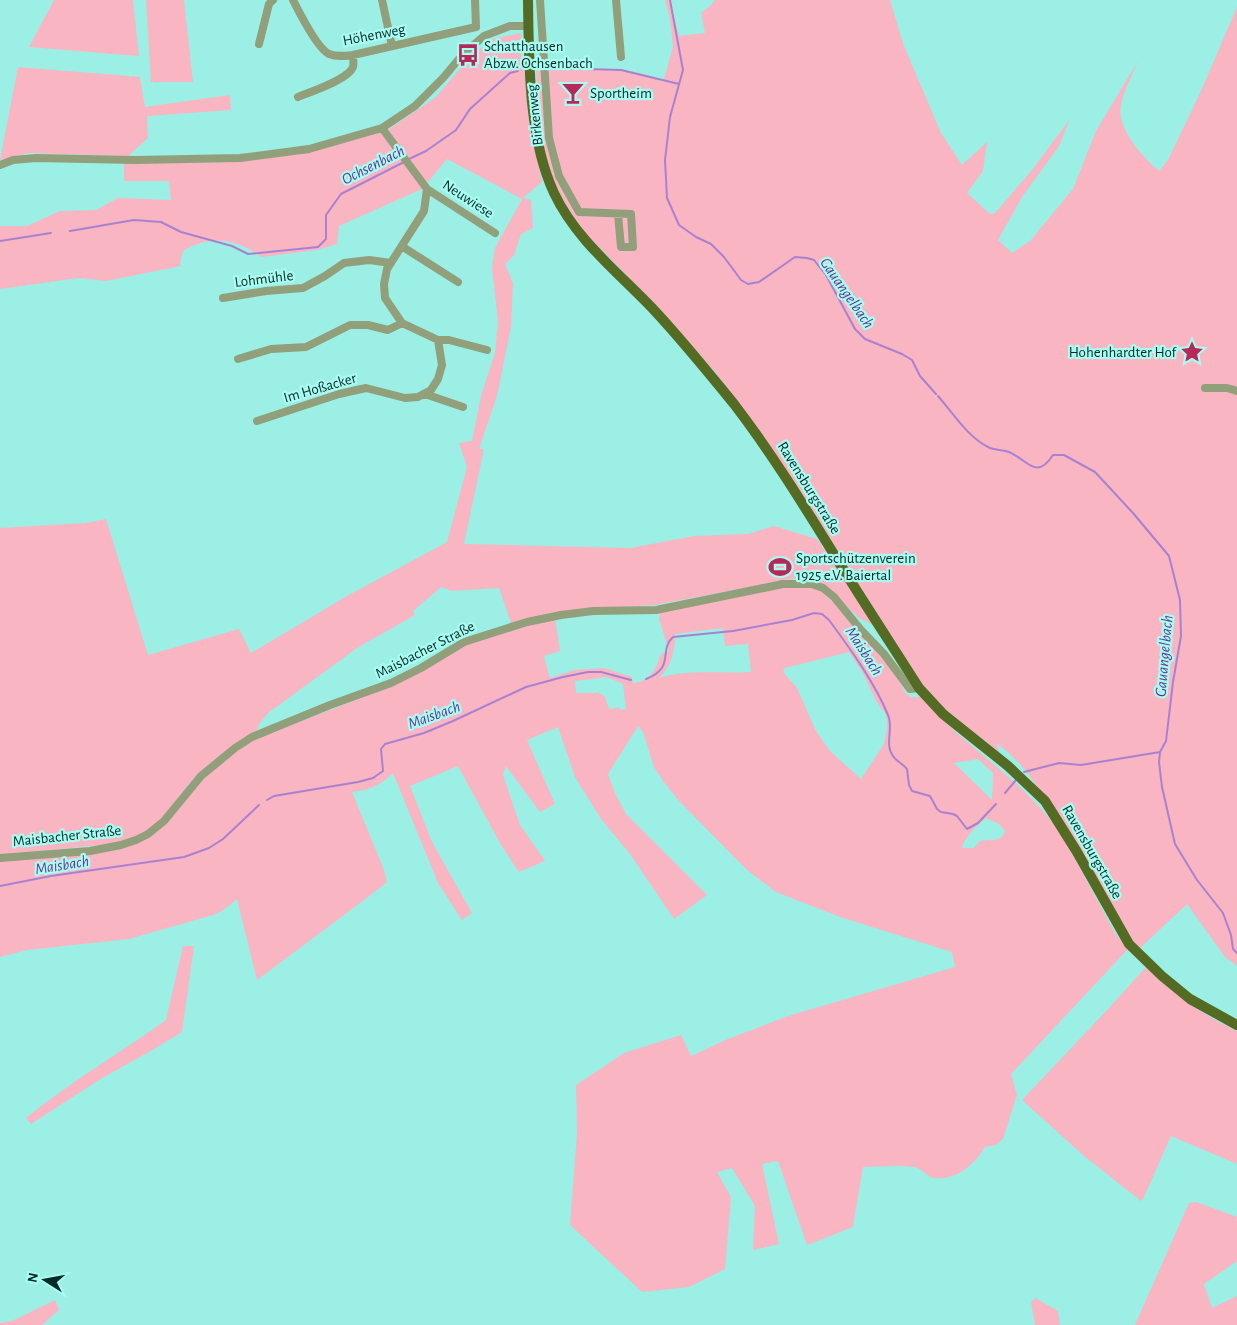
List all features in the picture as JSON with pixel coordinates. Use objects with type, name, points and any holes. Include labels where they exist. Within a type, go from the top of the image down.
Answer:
[{"type":"main road","points":[[528,0],[528,26]]},
{"type":"main road","name":"Ravensburgstraße","points":[[528,26],[532,95],[539,150],[554,192],[570,221],[583,237],[656,312],[761,440],[919,688],[943,714],[1008,766],[1045,801],[1077,852],[1124,938],[1162,976],[1190,999],[1237,1025]]},
{"type":"street","points":[[259,44],[269,4],[273,0]]},
{"type":"street","name":"Höhenweg","points":[[293,0],[316,40],[326,53],[340,57],[476,27]]},
{"type":"street","points":[[382,0],[392,46]]},
{"type":"street","points":[[475,0],[476,27],[484,36]]},
{"type":"street","name":"Birkenweg","points":[[540,0],[549,138],[559,176],[579,212],[618,214]]},
{"type":"street","points":[[616,0],[621,56]]},
{"type":"street","points":[[0,165],[13,160],[36,158],[135,160],[240,158],[309,148],[382,128],[415,106],[443,78],[464,53],[484,36],[510,26],[528,26]]},
{"type":"street","points":[[298,97],[342,78],[353,66],[353,55]]},
{"type":"street","points":[[382,128],[427,189],[424,211],[387,269],[384,284],[385,298],[402,323],[438,340],[449,340],[487,350]]},
{"type":"street","name":"Neuwiese","points":[[427,189],[494,233]]},
{"type":"street","points":[[402,247],[458,282]]},
{"type":"street","name":"Lohmühle","points":[[223,298],[266,291],[303,288],[326,276],[344,263],[369,260],[391,262]]},
{"type":"street","points":[[238,359],[271,349],[306,347],[350,325],[368,325],[388,330],[402,323]]},
{"type":"street","points":[[425,394],[431,390],[438,379],[442,365],[438,340]]},
{"type":"street","name":"Im Hoßacker","points":[[257,421],[339,394],[366,388],[405,398],[418,397],[425,394]]},
{"type":"street","points":[[1204,388],[1227,388],[1237,391]]},
{"type":"street","points":[[425,394],[462,407]]},
{"type":"street","name":"Maisbacher Straße","points":[[0,858],[90,851],[136,840],[148,834],[164,821],[201,776],[252,737],[325,707],[397,681],[464,642],[527,622],[561,615],[592,611],[656,610],[782,584],[812,584],[823,588],[834,596],[861,630],[884,654],[910,688],[919,688]]},
{"type":"shaded area","points":[[54,0],[133,0],[139,56],[29,47]]},
{"type":"shaded area","points":[[146,0],[184,0],[193,82],[151,82]]},
{"type":"shaded area","points":[[665,0],[670,0],[679,36],[705,33],[701,13],[715,0],[890,0],[904,46],[941,133],[962,165],[987,142],[983,171],[967,193],[990,214],[995,213],[1032,170],[1070,119],[1059,146],[1022,197],[998,240],[1012,253],[1030,241],[1073,189],[1096,131],[1138,61],[1124,94],[1121,114],[1132,142],[1159,171],[1168,160],[1201,91],[1237,7],[1237,966],[1225,957],[1187,904],[1138,950],[1030,776],[1006,750],[996,743],[1000,753],[942,707],[925,691],[800,490],[715,372],[648,297],[585,233],[567,207],[550,174],[542,138],[536,71],[617,69],[648,76],[663,82],[673,47],[670,18]]},
{"type":"shaded area","points":[[521,33],[521,60],[525,72],[528,113],[542,182],[523,198],[531,200],[533,228],[521,234],[514,255],[505,264],[513,283],[511,327],[497,396],[479,449],[484,449],[464,544],[630,548],[694,536],[748,534],[774,526],[817,539],[875,626],[858,617],[831,591],[830,601],[834,600],[893,670],[906,694],[911,697],[922,697],[952,729],[1019,786],[1049,818],[1070,850],[1113,929],[1128,949],[1011,1074],[1017,1095],[1003,1139],[996,1145],[985,1147],[964,1170],[950,1177],[934,1178],[914,1167],[863,1167],[853,1227],[807,1245],[778,1161],[762,1164],[779,1244],[753,1250],[755,1206],[732,1168],[717,1172],[731,1197],[725,1269],[689,1287],[642,1292],[570,1225],[577,1133],[576,1085],[624,1053],[681,1035],[691,1056],[728,1039],[788,1016],[955,967],[952,952],[840,917],[776,892],[747,870],[680,802],[663,781],[654,767],[643,732],[638,726],[608,774],[626,814],[707,895],[674,919],[630,854],[601,819],[575,777],[558,727],[527,740],[555,804],[540,812],[506,766],[503,775],[520,825],[545,861],[519,872],[501,845],[458,766],[410,786],[432,842],[472,913],[462,920],[438,883],[393,773],[374,787],[352,792],[384,870],[387,882],[257,980],[237,899],[222,911],[213,915],[129,939],[27,950],[0,957],[0,860],[112,849],[141,841],[164,824],[211,769],[253,740],[397,684],[462,646],[555,618],[560,651],[544,656],[550,678],[574,670],[604,668],[632,677],[633,683],[639,682],[652,673],[661,654],[669,651],[659,619],[660,612],[764,590],[798,585],[797,578],[654,605],[564,611],[511,623],[499,588],[452,591],[441,587],[413,611],[415,615],[357,648],[268,713],[259,724],[258,729],[197,775],[160,822],[143,835],[121,843],[0,855],[0,528],[86,523],[106,519],[148,655],[239,629],[251,653],[347,596],[447,542],[467,467],[459,443],[472,441],[481,396],[495,353],[498,322],[492,267],[495,248],[522,199],[447,159],[422,189],[339,226],[337,244],[317,250],[262,257],[233,243],[223,241],[203,242],[183,251],[180,262],[181,266],[106,281],[78,278],[0,289],[0,226],[27,226],[60,211],[96,210],[118,198],[171,200],[169,181],[124,181],[124,162],[233,162],[297,153],[339,144],[380,132],[382,134],[436,97],[470,57],[493,39]],"holes":[[[723,628],[725,646],[748,644],[751,672],[693,673],[659,678],[672,658],[675,634]],[[849,652],[863,673],[887,720],[884,744],[861,779],[830,751],[816,731],[797,688],[783,672],[785,668]],[[607,677],[623,684],[626,709],[620,710],[619,707],[609,709],[605,697],[600,693],[576,693],[575,681]],[[978,759],[993,773],[992,800],[954,763]],[[986,818],[999,824],[1005,831],[998,839],[980,841],[974,848],[962,848],[969,835]]]},
{"type":"shaded area","points":[[18,67],[140,77],[145,107],[230,95],[231,110],[147,116],[148,138],[128,156],[29,153],[0,160]]},
{"type":"shaded area","points":[[183,946],[194,946],[182,1032],[102,1078],[31,1124],[26,1118],[166,1020]]},
{"type":"shaded area","points":[[1146,967],[1189,1003],[1237,1031],[1237,1164],[1171,1136],[1141,1201],[1084,1156],[1022,1100]]},
{"type":"shaded area","points":[[1196,1202],[1237,1217],[1237,1261],[1204,1284],[1212,1308],[1237,1296],[1237,1325],[1135,1325],[1189,1203]]},
{"type":"shaded area","points":[[1035,1298],[1058,1311],[1060,1325],[1035,1325],[1031,1302]]},
{"type":"shaded area","points":[[55,1300],[59,1310],[42,1325],[0,1325],[0,1323],[12,1321]]},
{"type":"waterway","name":"Gauangelbach","points":[[670,0],[683,70],[670,117],[665,160],[667,198],[679,225],[696,237],[711,244],[724,257],[741,280],[748,284],[759,282],[795,257],[814,260],[826,275],[855,329],[865,339],[912,360],[920,376],[936,394]]},
{"type":"waterway","name":"Ochsenbach","points":[[550,68],[621,70],[679,84]]},
{"type":"waterway","name":"Ochsenbach","points":[[409,159],[426,151],[456,130],[470,109],[510,73],[518,71]]},
{"type":"waterway","name":"Ochsenbach","points":[[70,231],[134,220],[161,222],[181,232],[232,246],[248,254],[318,247],[326,239],[326,215],[341,194],[404,162]]},
{"type":"waterway","name":"Ochsenbach","points":[[0,241],[51,233]]},
{"type":"waterway","name":"Gauangelbach","points":[[938,396],[961,425],[982,444],[990,448],[1009,452],[1037,468],[1047,463],[1053,455],[1064,455],[1095,472],[1169,556],[1180,600],[1181,636],[1166,741],[1160,752],[1159,762],[1162,787],[1175,844],[1197,880],[1223,913],[1231,935],[1233,949],[1237,953]]},
{"type":"waterway","name":"Maisbach","points":[[646,679],[661,669],[669,642],[673,637],[733,631],[792,620],[814,613],[822,614],[829,620],[853,653],[883,703],[890,720],[890,751],[894,758],[907,769],[909,785],[912,791],[930,796],[937,809],[941,812],[957,816],[967,829],[978,823],[996,804]]},
{"type":"waterway","name":"Maisbach","points":[[267,800],[274,796],[373,778],[383,771],[381,749],[385,744],[424,733],[526,687],[588,672],[601,672],[631,680]]},
{"type":"waterway","name":"Maisbach","points":[[1024,772],[1059,763],[1081,765],[1160,752]]},
{"type":"waterway","name":"Maisbach","points":[[1005,793],[1016,780]]},
{"type":"waterway","name":"Maisbach","points":[[0,886],[51,876],[184,857],[209,848],[223,839],[259,805]]},
{"type":"place","name":"Schatthausen Abzw. Ochsenbach","points":[[468,55]]},
{"type":"place","name":"Sportheim","points":[[573,93]]},
{"type":"place","name":"Hohenhardter Hof","points":[[1192,352]]},
{"type":"place","name":"Sportschützenverein 1925 e.V. Baiertal","points":[[780,567]]}]
